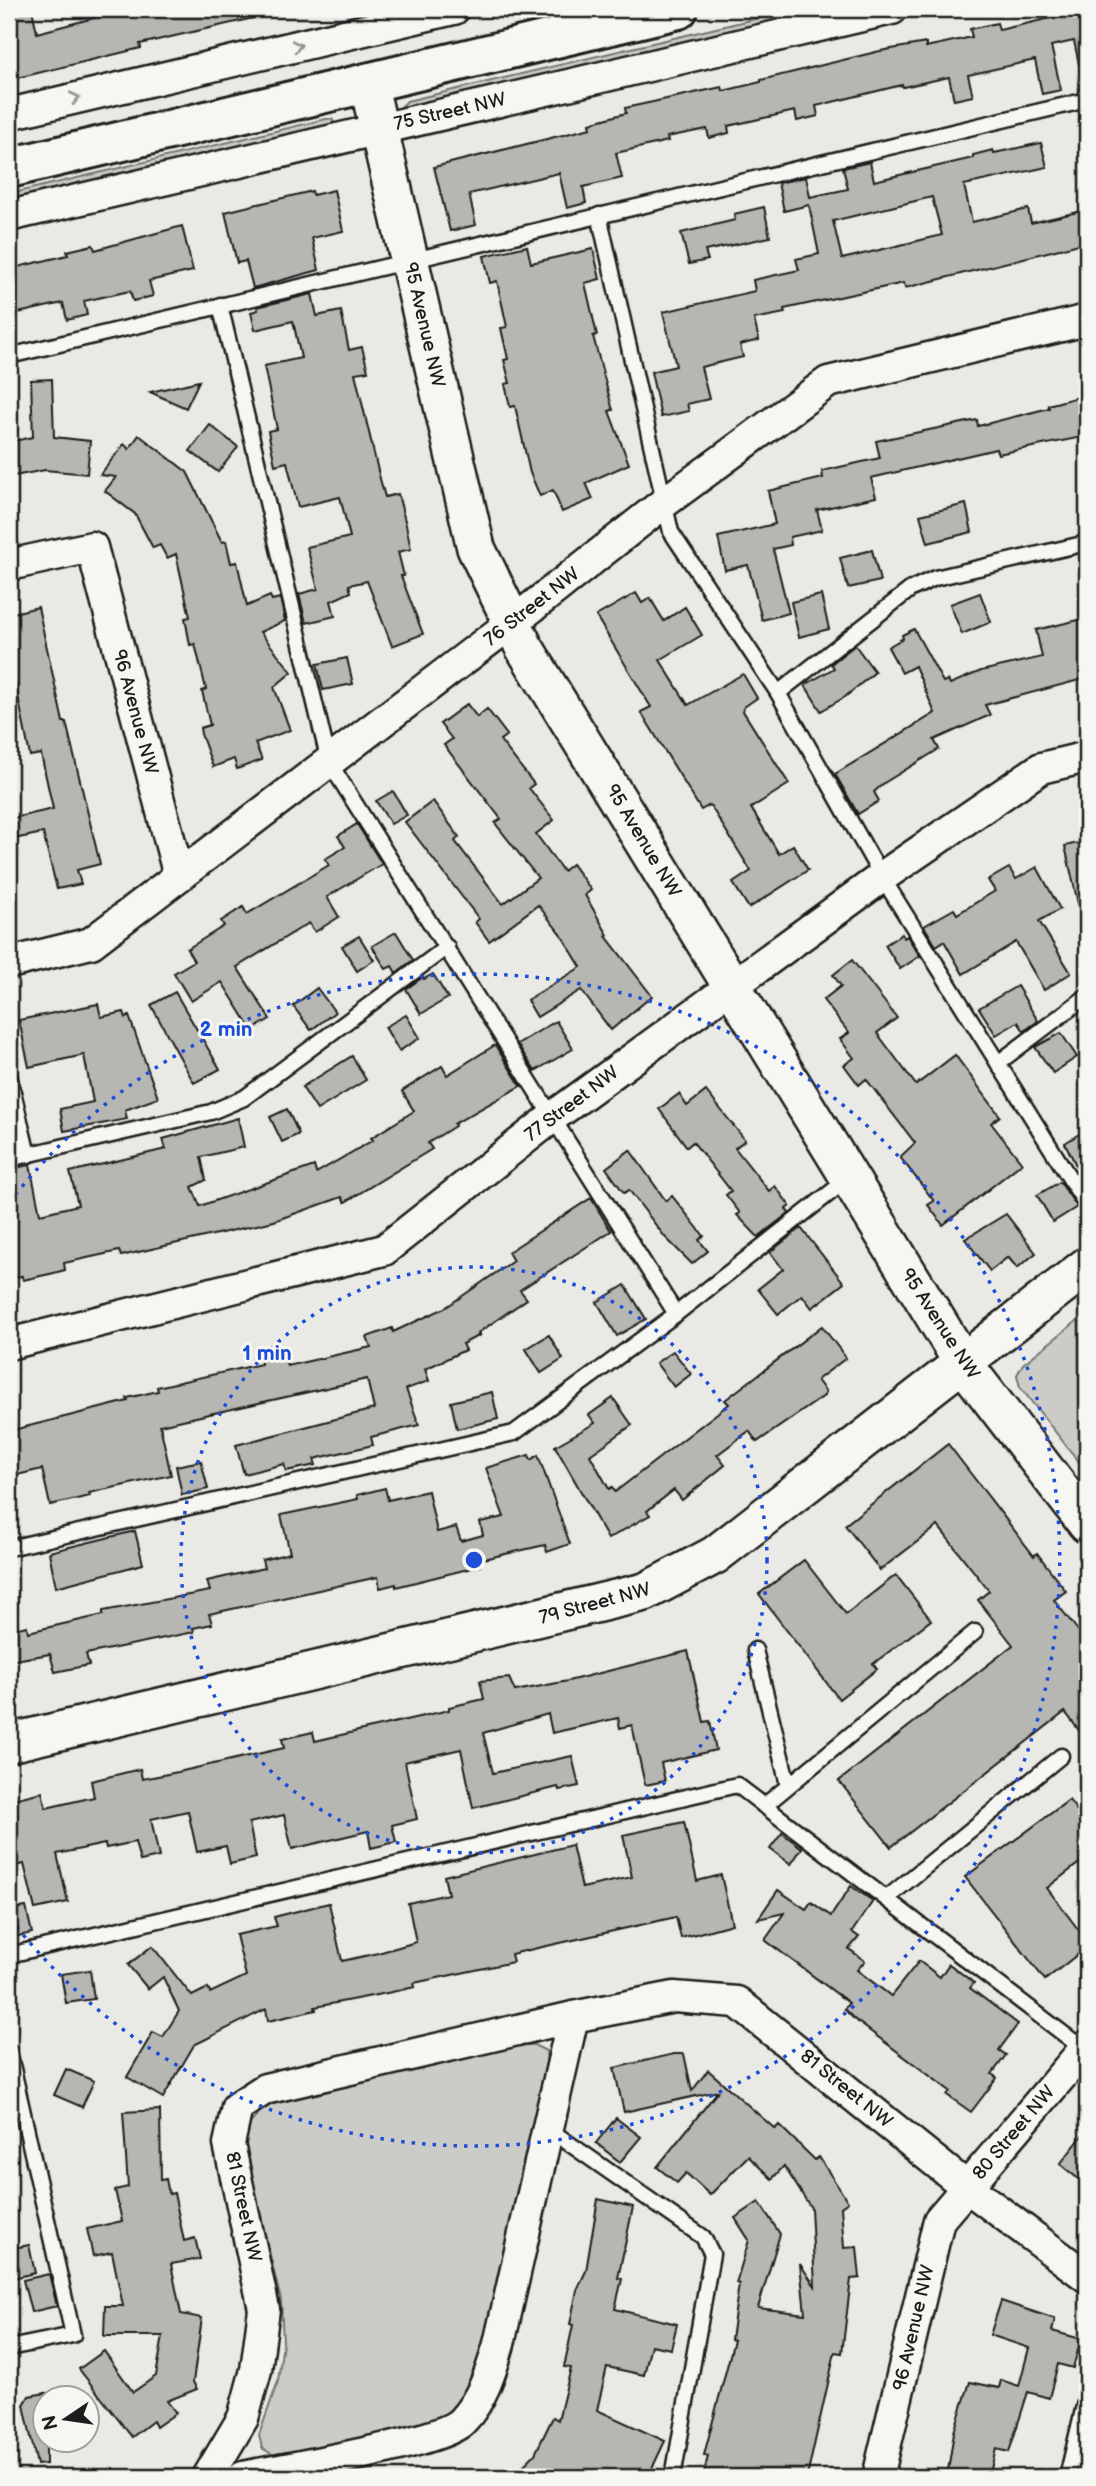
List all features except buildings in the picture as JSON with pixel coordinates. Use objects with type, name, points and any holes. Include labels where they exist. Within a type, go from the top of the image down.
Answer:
[{"type":"main road","points":[[9,168],[678,9]]},
{"type":"street","points":[[9,114],[454,9]]},
{"type":"street","name":"75 Street NW","points":[[9,216],[892,9]]},
{"type":"street","name":"95 Avenue NW","points":[[368,82],[476,548],[511,623],[963,1363],[1087,1524]]},
{"type":"street","name":"76 Street NW","points":[[9,963],[91,943],[511,623],[664,502],[828,382],[1087,320]]},
{"type":"street","name":"96 Avenue NW","points":[[9,565],[92,547],[179,876]]},
{"type":"street","name":"77 Street NW","points":[[9,1345],[384,1250],[554,1116],[882,877],[1041,768],[1087,757]]},
{"type":"street","name":"79 Street NW","points":[[9,1743],[645,1592],[715,1555],[1087,1266]]},
{"type":"street","name":"81 Street NW","points":[[208,2477],[243,2418],[256,2370],[264,2309],[229,2144],[237,2107],[265,2089],[573,2017],[674,1997],[737,2001],[968,2188],[1087,2277]]},
{"type":"street","points":[[243,2477],[418,2441],[460,2423],[487,2384],[499,2344],[573,2017]]},
{"type":"street","name":"80 Street NW","points":[[968,2188],[1086,2049]]},
{"type":"street","name":"96 Avenue NW","points":[[878,2477],[939,2220],[968,2188]]},
{"type":"lane","points":[[9,356],[1087,100]]},
{"type":"lane","points":[[599,215],[671,532],[778,693],[882,877],[1087,1206]]},
{"type":"lane","points":[[220,305],[329,762],[676,1314]]},
{"type":"lane","points":[[778,693],[911,589],[934,578],[1087,542]]},
{"type":"lane","points":[[9,1159],[211,1112],[244,1098],[447,947]]},
{"type":"lane","points":[[998,1063],[1087,996]]},
{"type":"lane","points":[[9,1075],[28,1155]]},
{"type":"lane","points":[[9,1548],[514,1433],[676,1314],[849,1178]]},
{"type":"lane","points":[[764,1806],[975,1632]]},
{"type":"lane","points":[[755,1650],[789,1785]]},
{"type":"lane","points":[[887,1898],[1061,1756]]},
{"type":"lane","points":[[9,1955],[737,1785],[1086,2049]]},
{"type":"lane","points":[[9,2051],[73,2334],[9,2348]]},
{"type":"lane","points":[[547,2128],[703,2237],[712,2254],[673,2477]]},
{"type":"lane","points":[[1067,2477],[1087,2393]]},
{"type":"shaded area","points":[[797,9],[841,9],[403,110],[401,107],[407,101]]},
{"type":"shaded area","points":[[332,119],[334,123],[331,128],[9,205],[9,194]]},
{"type":"shaded area","points":[[1087,1313],[1087,1472],[1020,1387],[1017,1375],[1023,1364]]},
{"type":"shaded area","points":[[519,2045],[534,2045],[546,2051],[547,2069],[475,2383],[454,2408],[435,2421],[282,2460],[262,2448],[259,2435],[278,2381],[283,2342],[281,2300],[243,2145],[248,2126],[265,2106]]}]
